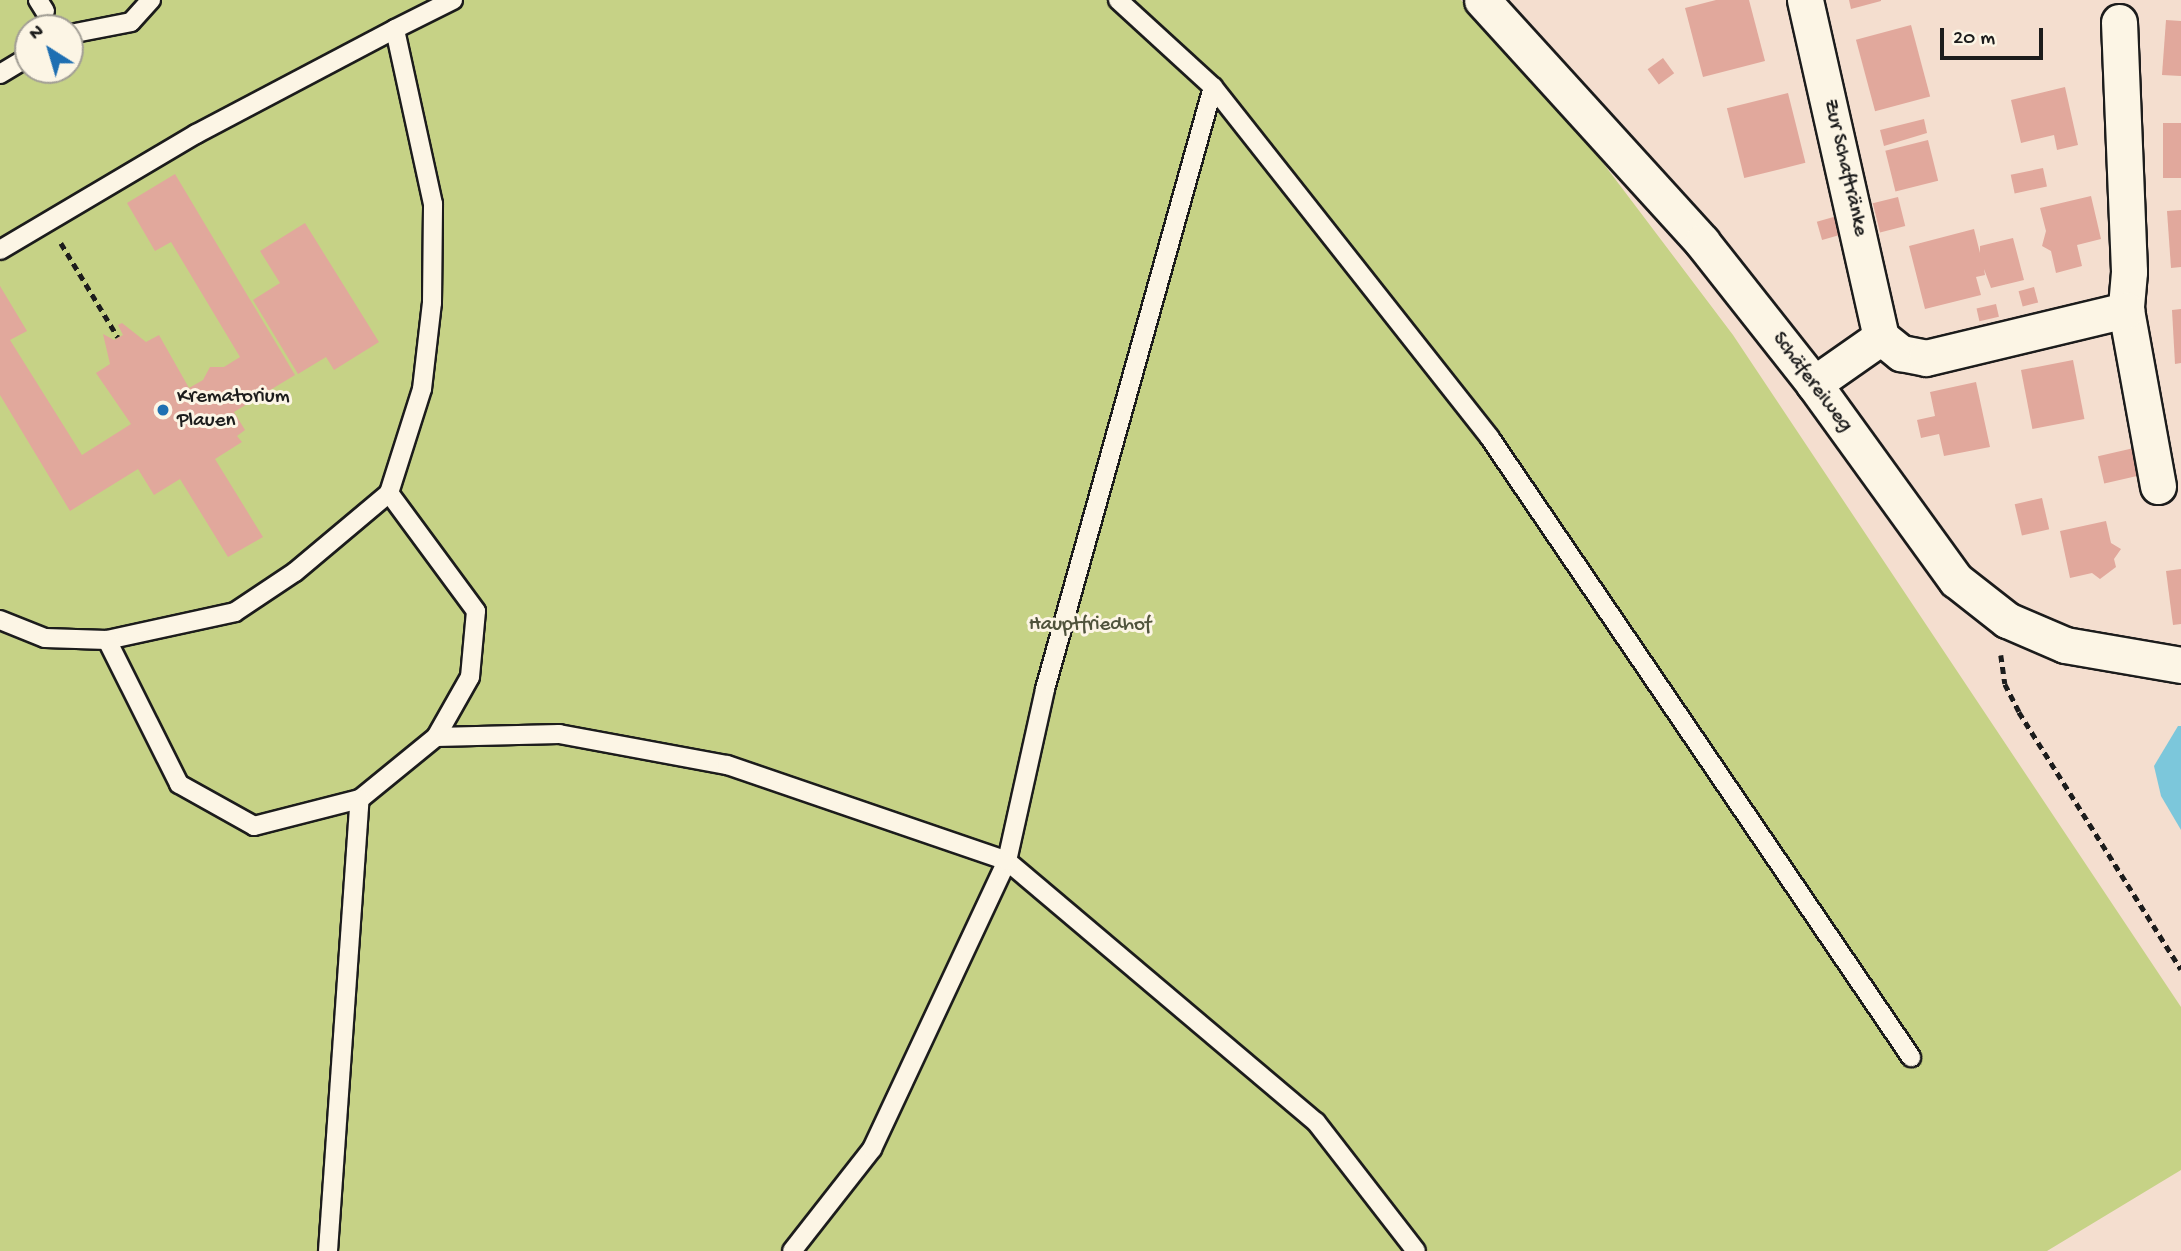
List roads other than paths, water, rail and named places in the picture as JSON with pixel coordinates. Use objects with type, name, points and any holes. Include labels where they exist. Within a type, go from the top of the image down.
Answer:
[{"type":"street","name":"Zur Schaftränke","points":[[1805,0],[1881,337]]},
{"type":"street","name":"Schäfereiweg","points":[[1492,4],[1702,242],[1814,384],[1956,580],[2007,620],[2065,645],[2181,665]]},
{"type":"street","points":[[2119,22],[2129,272],[2126,310],[2158,485]]},
{"type":"street","points":[[1814,384],[1881,337],[1901,353],[1926,358],[2126,310]]},
{"type":"lane","points":[[84,31],[131,22],[151,0]]},
{"type":"lane","points":[[0,250],[196,134],[453,0]]},
{"type":"lane","points":[[1118,0],[1213,87],[1490,438],[1910,1057]]},
{"type":"lane","points":[[0,620],[45,638],[107,640],[235,612],[295,572],[389,493],[422,389],[432,291],[433,204],[395,29]]},
{"type":"lane","points":[[792,1251],[872,1149],[1007,861],[1045,689],[1213,87]]},
{"type":"lane","points":[[107,640],[179,784],[254,826],[360,799],[436,737],[470,677],[477,611],[389,493]]},
{"type":"lane","points":[[436,737],[559,734],[727,765],[1007,861],[1316,1122],[1416,1251]]},
{"type":"lane","points":[[328,1251],[360,799]]},
{"type":"water","points":[[2178,726],[2181,726],[2181,830],[2161,796],[2154,766]]},
{"type":"place","name":"Krematorium Plauen","points":[[163,410]]},
{"type":"park label","name":"Hauptfriedhof","points":[[1090,626]]}]
